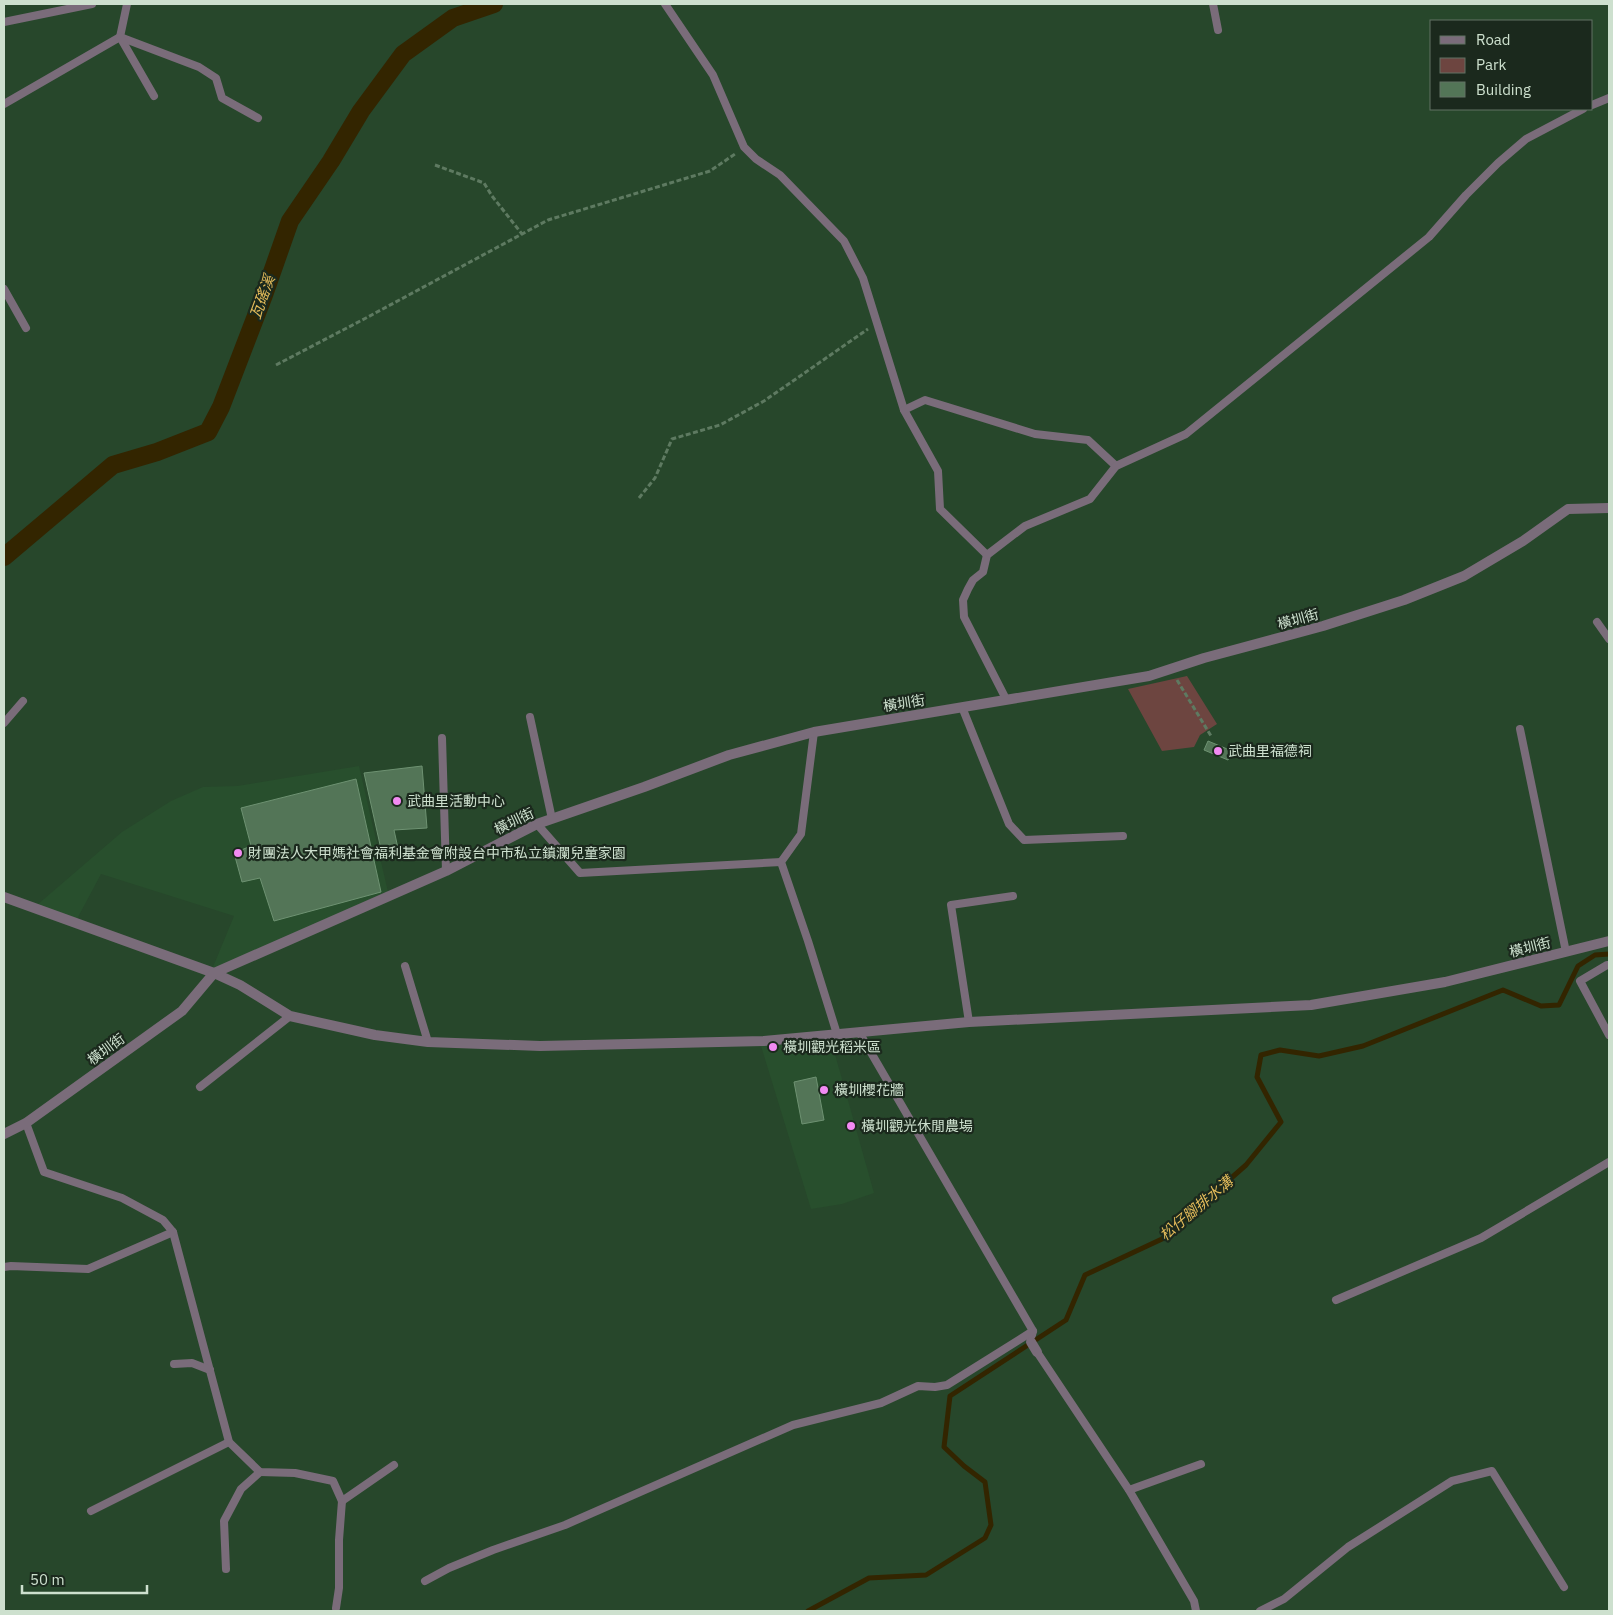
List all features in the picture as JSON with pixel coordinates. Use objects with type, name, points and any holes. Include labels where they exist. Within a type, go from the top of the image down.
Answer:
[{"type":"street","name":"橫圳街","points":[[4,1134],[26,1123],[182,1011],[214,974],[446,871],[537,824],[729,755],[814,732],[1149,676],[1204,658],[1323,626],[1404,600],[1464,576],[1523,541],[1568,508],[1609,508]]},
{"type":"street","name":"橫圳街","points":[[4,897],[214,974],[240,985],[290,1016],[375,1035],[428,1042],[540,1046],[764,1041],[969,1022],[1311,1004],[1445,982],[1609,941]]},
{"type":"street","points":[[1031,1342],[1037,1352]]},
{"type":"lane","points":[[4,22],[92,4]]},
{"type":"lane","points":[[127,4],[120,37],[154,96]]},
{"type":"lane","points":[[665,4],[713,75],[744,148],[756,159],[780,175],[844,241],[863,278],[904,410],[938,471],[940,509],[987,555]]},
{"type":"lane","points":[[1213,4],[1218,30]]},
{"type":"lane","points":[[4,104],[120,37]]},
{"type":"lane","points":[[120,37],[199,67],[216,78],[222,98],[258,118]]},
{"type":"lane","points":[[1593,105],[1609,98]]},
{"type":"lane","points":[[1006,699],[964,617],[963,600],[973,580],[983,572],[987,555],[1025,526],[1090,499],[1116,466],[1186,434],[1429,236],[1498,163],[1526,139],[1581,110]]},
{"type":"lane","points":[[4,289],[26,328]]},
{"type":"lane","points":[[904,410],[924,400],[1035,434],[1088,440],[1116,466]]},
{"type":"lane","points":[[1597,622],[1609,639]]},
{"type":"lane","points":[[4,723],[23,701]]},
{"type":"lane","points":[[962,707],[1009,824],[1024,840],[1123,836]]},
{"type":"lane","points":[[530,717],[552,819]]},
{"type":"lane","points":[[1520,729],[1566,952]]},
{"type":"lane","points":[[781,862],[800,834],[814,732]]},
{"type":"lane","points":[[442,738],[446,871]]},
{"type":"lane","points":[[537,824],[580,873],[781,862]]},
{"type":"lane","points":[[781,862],[837,1034]]},
{"type":"lane","points":[[969,1022],[951,905],[1013,896]]},
{"type":"lane","points":[[1609,965],[1580,981],[1609,1035]]},
{"type":"lane","points":[[405,966],[428,1042]]},
{"type":"lane","points":[[200,1087],[290,1016]]},
{"type":"lane","points":[[859,1032],[1034,1331],[1031,1342]]},
{"type":"lane","points":[[26,1123],[44,1172],[122,1198],[163,1220],[173,1232],[229,1442],[260,1472],[295,1473],[333,1481],[342,1501],[339,1540],[339,1588],[336,1608]]},
{"type":"lane","points":[[1336,1300],[1481,1238],[1609,1162]]},
{"type":"lane","points":[[4,1267],[88,1269],[173,1232]]},
{"type":"lane","points":[[425,1581],[449,1568],[493,1550],[565,1525],[793,1425],[881,1403],[918,1386],[935,1387],[947,1385],[1034,1331]]},
{"type":"lane","points":[[1037,1352],[1129,1490],[1194,1601],[1196,1611]]},
{"type":"lane","points":[[174,1364],[192,1363],[210,1370]]},
{"type":"lane","points":[[91,1511],[229,1442]]},
{"type":"lane","points":[[1129,1490],[1202,1464]]},
{"type":"lane","points":[[342,1501],[394,1465]]},
{"type":"lane","points":[[1260,1611],[1284,1600],[1348,1547],[1452,1482],[1492,1471],[1564,1587]]},
{"type":"lane","points":[[226,1569],[224,1521],[242,1489],[260,1472]]},
{"type":"path","points":[[276,365],[548,220],[710,171],[744,148]]},
{"type":"path","points":[[435,165],[484,183],[522,234]]},
{"type":"path","points":[[639,498],[655,478],[672,439],[720,426],[764,402],[877,323]]},
{"type":"path","points":[[1171,669],[1211,736]]},
{"type":"shaded area","name":"財團法人大甲媽社會福利基金會附設台中市私立鎮瀾兒童家園","points":[[359,766],[388,892],[217,968],[213,967],[234,916],[101,874],[77,919],[37,905],[122,832],[171,801],[203,787],[237,786]]},
{"type":"shaded area","name":"橫圳觀光休閒農場","points":[[831,1040],[874,1193],[842,1204],[811,1209],[761,1046]]},
{"type":"green space","points":[[1187,676],[1217,724],[1200,735],[1194,747],[1162,751],[1128,689]]},
{"type":"building","name":"武曲里福德祠","points":[[1208,741],[1232,751],[1228,760],[1204,750]]},
{"type":"building","name":"武曲里活動中心","points":[[422,766],[427,828],[394,830],[399,853],[383,858],[364,773]]},
{"type":"building","points":[[356,779],[381,892],[274,921],[260,878],[242,882],[234,853],[251,846],[241,808]]},
{"type":"building","points":[[816,1077],[824,1120],[802,1124],[794,1082]]},
{"type":"waterway","name":"瓦磘溪","points":[[4,557],[113,465],[157,452],[208,432],[221,407],[290,221],[331,161],[361,111],[403,54],[453,18],[494,4]]},
{"type":"waterway","name":"松仔腳排水溝","points":[[808,1611],[869,1578],[926,1575],[985,1538],[991,1525],[985,1482],[944,1447],[950,1396],[1066,1320],[1085,1275],[1162,1239],[1246,1165],[1281,1122],[1257,1077],[1261,1055],[1280,1050],[1319,1056],[1363,1046],[1503,990],[1541,1006],[1559,1005],[1578,966],[1595,955],[1609,954]]},
{"type":"place","name":"武曲里福德祠","points":[[1218,751]]},
{"type":"place","name":"武曲里活動中心","points":[[397,801]]},
{"type":"place","name":"財團法人大甲媽社會福利基金會附設台中市私立鎮瀾兒童家園","points":[[238,853]]},
{"type":"place","name":"橫圳觀光稻米區","points":[[773,1047]]},
{"type":"place","name":"橫圳櫻花牆","points":[[824,1090]]},
{"type":"place","name":"橫圳觀光休閒農場","points":[[851,1126]]}]
